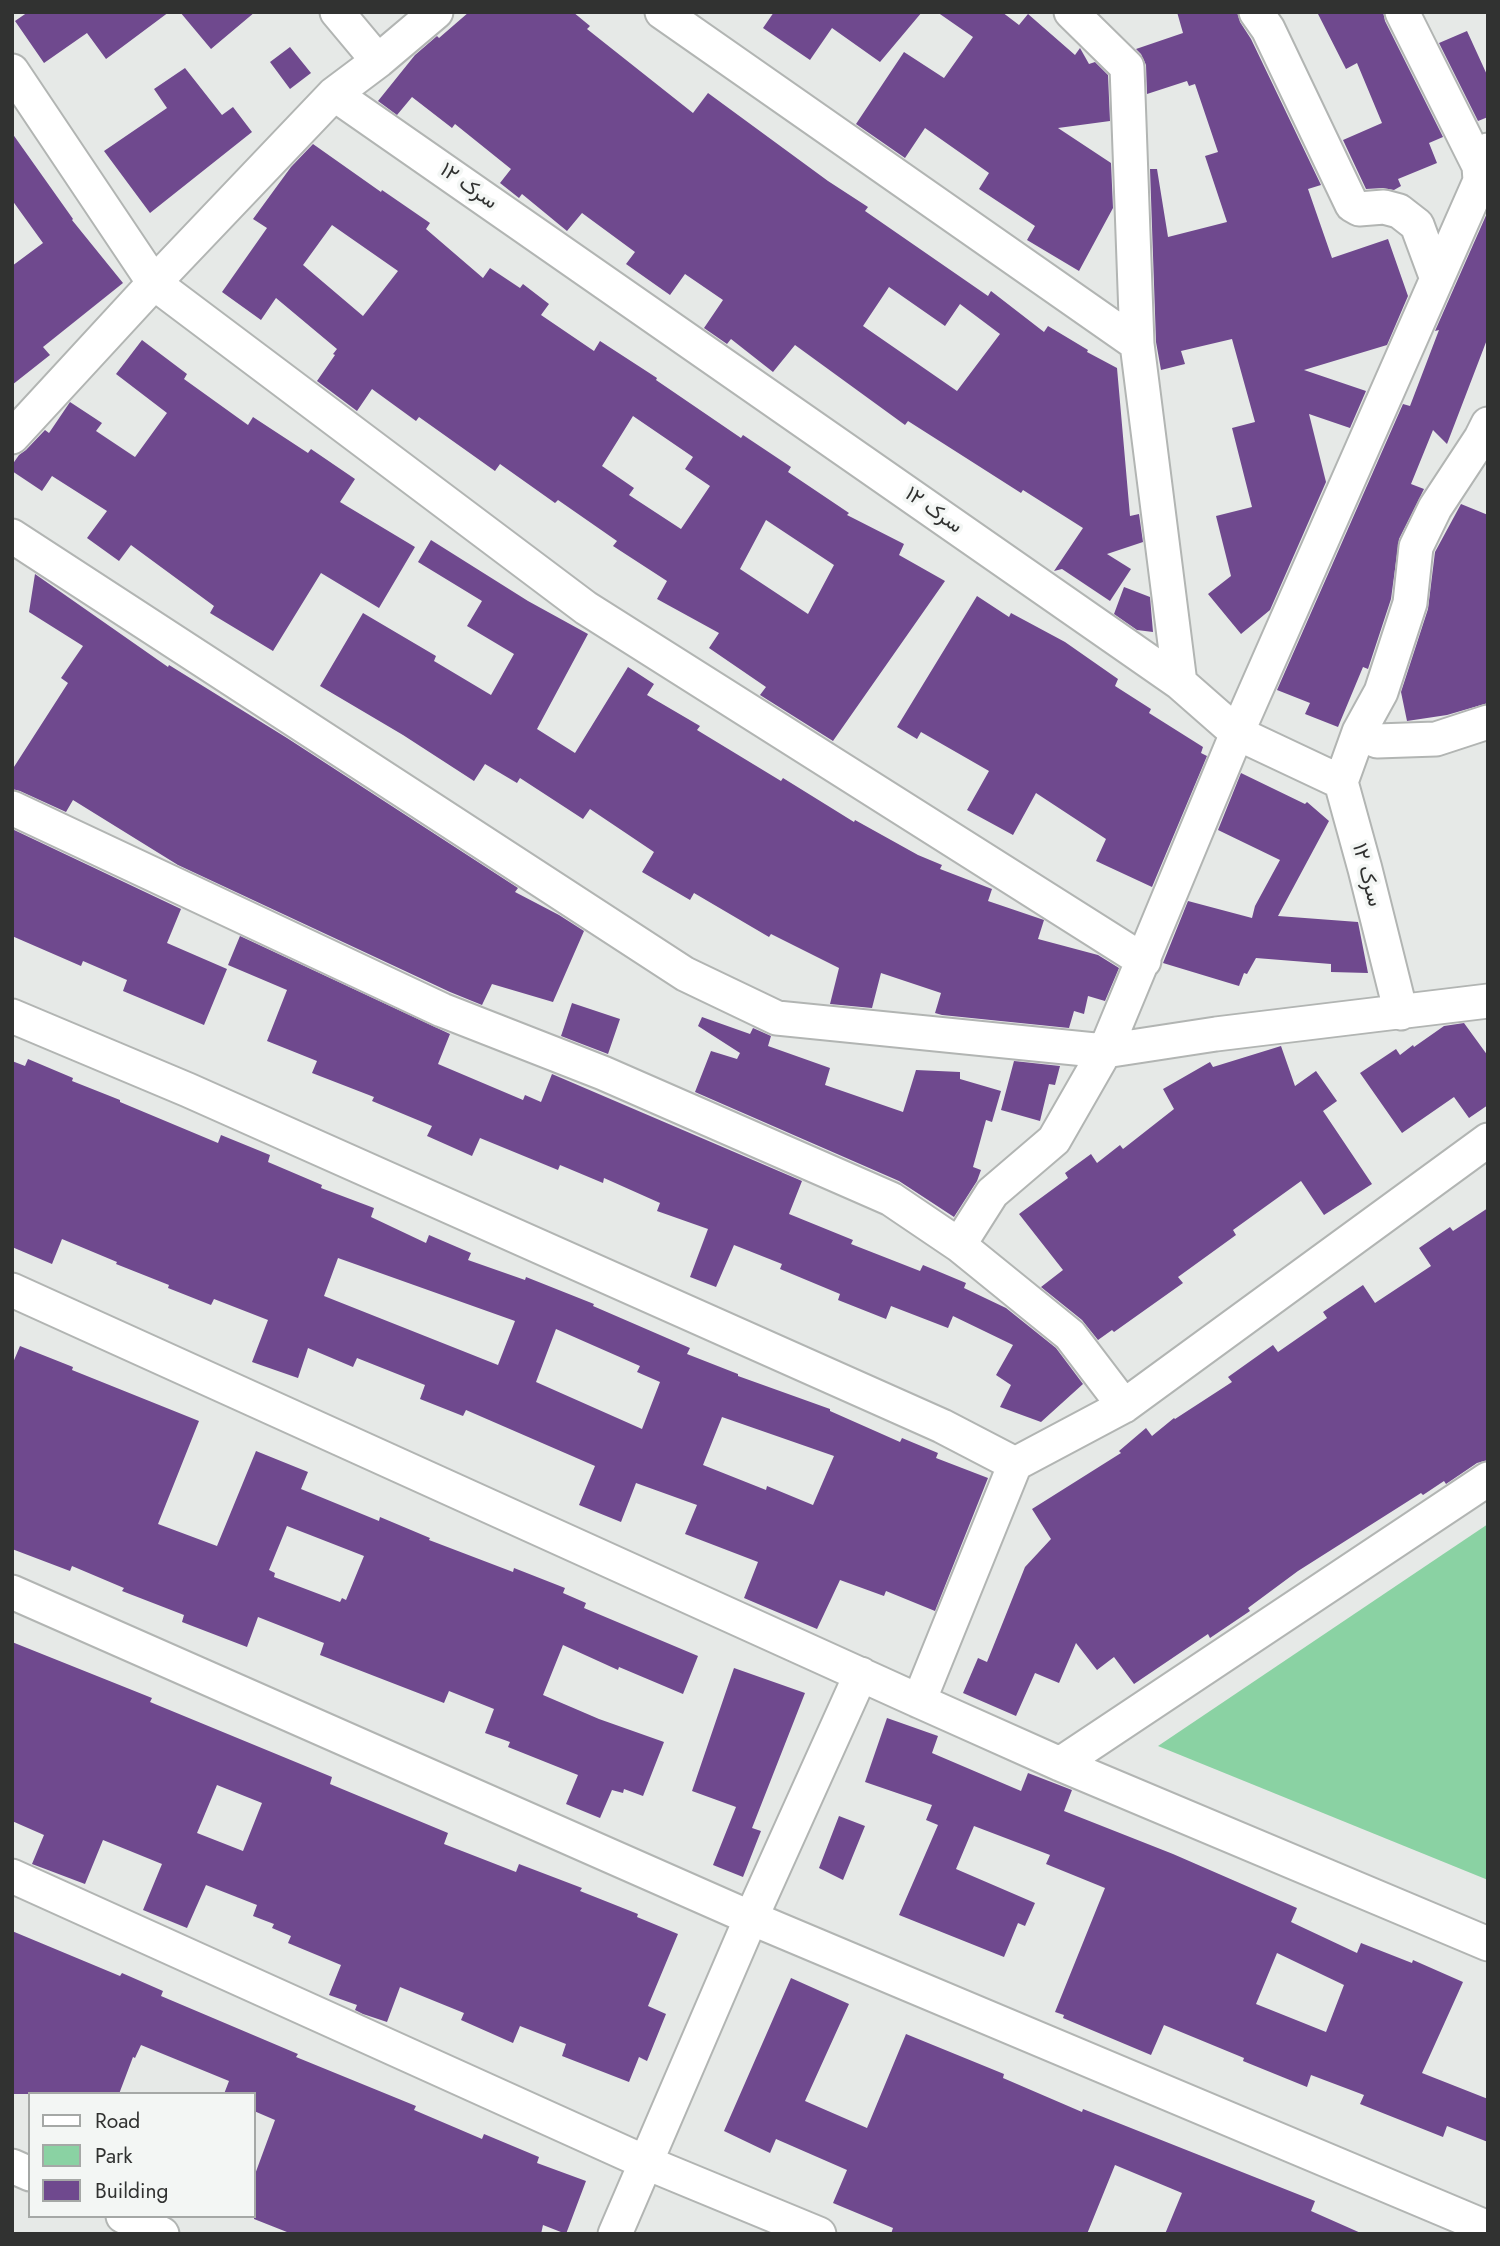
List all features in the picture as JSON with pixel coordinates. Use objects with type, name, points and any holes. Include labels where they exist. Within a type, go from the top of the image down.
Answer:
[{"type":"street","points":[[337,12],[378,61]]},
{"type":"street","points":[[12,437],[334,94],[436,12]]},
{"type":"street","points":[[662,12],[1137,344]]},
{"type":"street","points":[[1070,12],[1128,67],[1137,344],[1180,683]]},
{"type":"street","points":[[1256,12],[1268,29],[1352,205],[1359,209],[1384,207],[1399,211],[1417,225],[1437,279]]},
{"type":"street","points":[[959,1245],[992,1193],[1054,1140],[1105,1051],[1237,733],[1484,171],[1402,12]]},
{"type":"street","points":[[12,71],[154,283],[586,608],[1144,961]]},
{"type":"street","name":"سرک ۱۲","points":[[334,94],[1180,683],[1237,733],[1341,782],[1401,1013]]},
{"type":"street","points":[[1341,782],[1359,732],[1381,692],[1410,603],[1416,547],[1435,508],[1482,438],[1488,424]]},
{"type":"street","points":[[12,536],[685,974],[777,1018],[1105,1051],[1216,1034],[1488,1001]]},
{"type":"street","points":[[1359,732],[1377,741],[1436,739],[1488,722]]},
{"type":"street","points":[[12,808],[442,1010],[603,1073],[891,1199],[959,1245],[1070,1335],[1124,1406]]},
{"type":"street","points":[[12,1016],[201,1096],[930,1420],[1015,1464]]},
{"type":"street","points":[[919,1702],[1015,1464],[1124,1406],[1488,1140]]},
{"type":"street","points":[[12,1290],[919,1702],[1488,1944]]},
{"type":"street","points":[[1060,1764],[1488,1479]]},
{"type":"street","points":[[12,1592],[751,1918],[1488,2228]]},
{"type":"street","points":[[615,2234],[751,1918],[861,1674]]},
{"type":"street","points":[[12,1876],[647,2163],[818,2234]]},
{"type":"street","points":[[12,2166],[28,2173]]},
{"type":"street","points":[[127,2218],[162,2234]]},
{"type":"green space","points":[[1488,1524],[1488,1880],[1158,1746]]},
{"type":"building","points":[[28,12],[169,12],[106,59],[87,33],[44,63],[15,21]]},
{"type":"building","points":[[180,12],[255,12],[211,49]]},
{"type":"building","points":[[469,12],[573,12],[590,26],[587,29],[693,113],[708,93],[868,207],[865,211],[988,296],[991,291],[1044,332],[1048,326],[1117,368],[1130,516],[1139,514],[1143,542],[1107,554],[1131,569],[1110,601],[1062,569],[1054,571],[1083,528],[1023,490],[1021,493],[908,421],[905,425],[795,345],[773,372],[731,339],[727,344],[704,328],[723,300],[685,274],[670,295],[626,264],[635,252],[582,213],[567,231],[522,194],[519,198],[500,183],[511,169],[455,124],[452,128],[412,97],[397,115],[378,101],[415,55],[437,36],[439,38]],"holes":[[[889,287],[945,326],[960,304],[1000,334],[957,391],[863,326]]]},
{"type":"building","points":[[774,12],[922,12],[880,62],[832,28],[810,60],[763,28]]},
{"type":"building","points":[[937,12],[1002,12],[1019,25],[1028,14],[1075,55],[1080,48],[1089,64],[1095,62],[1108,75],[1110,121],[1058,128],[1111,163],[1113,208],[1079,271],[1027,240],[1035,226],[979,189],[989,173],[925,128],[905,158],[856,124],[904,52],[944,78],[973,37]]},
{"type":"building","points":[[1177,12],[1237,12],[1321,185],[1308,189],[1332,258],[1388,239],[1408,296],[1387,345],[1304,370],[1366,391],[1350,428],[1309,414],[1326,482],[1270,610],[1241,634],[1208,594],[1231,576],[1216,516],[1252,507],[1232,428],[1255,422],[1232,339],[1181,351],[1185,364],[1161,370],[1156,342],[1150,169],[1157,169],[1168,237],[1227,222],[1205,156],[1218,152],[1195,84],[1189,86],[1187,81],[1147,94],[1146,65],[1136,49],[1183,33]]},
{"type":"building","points":[[1317,12],[1383,12],[1443,137],[1429,143],[1437,163],[1398,179],[1401,186],[1394,190],[1366,189],[1343,140],[1382,123],[1357,63],[1346,69]]},
{"type":"building","points":[[1467,31],[1488,77],[1488,117],[1478,121],[1439,43]]},
{"type":"building","points":[[290,47],[311,73],[290,89],[270,62]]},
{"type":"building","points":[[185,68],[222,115],[233,107],[252,132],[150,213],[104,151],[167,108],[154,89]]},
{"type":"building","points":[[12,133],[72,220],[123,283],[43,347],[50,355],[12,385],[12,266],[43,243],[12,200]]},
{"type":"building","points":[[313,144],[430,223],[426,229],[483,278],[490,268],[520,288],[523,284],[549,304],[541,315],[594,351],[600,341],[657,378],[656,380],[741,438],[743,435],[791,467],[788,472],[849,513],[847,515],[904,544],[899,555],[945,581],[833,741],[760,695],[766,687],[709,648],[719,633],[657,599],[667,581],[613,546],[617,541],[558,500],[555,503],[500,464],[495,471],[419,417],[416,421],[372,389],[357,411],[317,381],[337,349],[276,298],[261,320],[222,292],[267,228],[253,219],[291,167]],"holes":[[[332,225],[398,271],[363,316],[303,265]],[[633,416],[693,457],[685,469],[710,486],[681,529],[629,495],[634,488],[602,466]],[[766,520],[834,565],[808,614],[740,569]]]},
{"type":"building","points":[[1488,211],[1488,337],[1447,444],[1433,430],[1411,484],[1424,489],[1399,539],[1391,599],[1368,669],[1363,667],[1338,727],[1305,714],[1310,703],[1277,690],[1403,404],[1410,406],[1439,330],[1435,331]]},
{"type":"building","points":[[142,340],[187,374],[184,379],[248,425],[253,417],[308,453],[311,449],[355,479],[340,502],[415,547],[379,608],[321,573],[273,651],[210,613],[214,606],[131,545],[119,561],[87,538],[107,511],[52,476],[42,491],[12,471],[12,465],[19,455],[45,430],[49,433],[70,402],[102,423],[96,431],[135,457],[167,413],[116,374]]},
{"type":"building","points":[[1461,504],[1488,515],[1488,703],[1447,715],[1407,721],[1401,692],[1428,609],[1435,552]]},
{"type":"building","points":[[431,540],[528,601],[588,634],[537,729],[575,753],[628,667],[654,684],[647,695],[700,726],[697,730],[854,822],[855,820],[918,855],[942,865],[940,869],[992,889],[988,901],[1044,920],[1038,939],[1098,955],[1119,968],[1105,1001],[1088,996],[1084,1014],[1074,1011],[1069,1028],[942,1015],[935,1013],[941,993],[881,973],[872,1008],[830,1004],[839,968],[771,934],[769,937],[694,893],[690,900],[642,872],[654,852],[590,809],[583,819],[520,778],[517,783],[485,764],[474,781],[320,686],[363,613],[436,656],[434,661],[491,695],[514,654],[467,626],[482,601],[418,562]]},
{"type":"building","points":[[35,574],[168,667],[169,665],[287,738],[518,888],[515,892],[584,931],[553,1002],[492,984],[482,1005],[178,865],[73,800],[66,812],[12,789],[12,770],[68,683],[61,678],[83,646],[29,612]]},
{"type":"building","points":[[1124,587],[1150,597],[1153,632],[1137,630],[1114,614]]},
{"type":"building","points":[[977,596],[1009,617],[1011,613],[1065,642],[1118,679],[1115,686],[1151,709],[1149,713],[1203,747],[1201,753],[1207,756],[1152,887],[1096,861],[1106,839],[1036,793],[1013,835],[967,810],[989,771],[921,732],[917,739],[897,727]]},
{"type":"building","points":[[1241,773],[1305,804],[1307,802],[1329,821],[1278,916],[1358,922],[1368,973],[1331,972],[1331,964],[1256,958],[1247,974],[1244,973],[1239,986],[1163,963],[1188,901],[1252,918],[1255,906],[1280,860],[1218,830]]},
{"type":"building","points":[[12,829],[181,909],[167,943],[227,969],[204,1025],[123,991],[127,980],[83,961],[81,966],[12,936]]},
{"type":"building","points":[[240,936],[450,1034],[438,1064],[523,1100],[525,1095],[541,1102],[552,1074],[802,1181],[789,1214],[853,1240],[851,1244],[920,1271],[923,1265],[966,1283],[964,1288],[1006,1308],[1056,1348],[1083,1384],[1041,1422],[1000,1407],[1011,1385],[996,1375],[1013,1345],[953,1316],[948,1328],[891,1306],[886,1319],[838,1300],[840,1294],[780,1269],[782,1264],[734,1245],[716,1287],[690,1277],[708,1229],[657,1211],[660,1203],[604,1178],[603,1183],[560,1165],[558,1170],[480,1138],[472,1156],[427,1136],[432,1126],[372,1101],[374,1097],[312,1073],[317,1061],[267,1041],[287,990],[228,965]]},
{"type":"building","points":[[572,1003],[620,1019],[608,1054],[561,1036]]},
{"type":"building","points":[[702,1017],[750,1034],[753,1028],[771,1036],[768,1046],[830,1068],[825,1085],[903,1112],[916,1070],[960,1072],[960,1079],[1001,1091],[992,1122],[986,1120],[973,1167],[981,1170],[977,1181],[954,1217],[899,1181],[695,1092],[711,1051],[737,1059],[740,1053],[698,1026]]},
{"type":"building","points":[[1464,1023],[1488,1056],[1488,1105],[1469,1118],[1454,1097],[1402,1133],[1360,1073],[1396,1049],[1400,1055],[1444,1026]]},
{"type":"building","points":[[1281,1046],[1295,1086],[1316,1071],[1337,1101],[1323,1111],[1372,1184],[1324,1215],[1301,1181],[1233,1230],[1236,1235],[1178,1277],[1183,1283],[1114,1332],[1112,1330],[1098,1340],[1082,1320],[1041,1287],[1063,1270],[1019,1214],[1068,1178],[1065,1173],[1091,1154],[1097,1163],[1120,1145],[1123,1149],[1174,1109],[1163,1089],[1210,1062],[1213,1067]]},
{"type":"building","points":[[28,1059],[73,1078],[72,1081],[218,1143],[221,1135],[270,1155],[268,1162],[322,1185],[321,1188],[374,1208],[371,1217],[426,1243],[429,1235],[471,1253],[468,1260],[525,1280],[526,1277],[594,1304],[593,1306],[690,1348],[687,1354],[738,1376],[830,1409],[900,1442],[902,1438],[938,1453],[936,1458],[988,1478],[935,1611],[886,1591],[884,1596],[840,1580],[817,1629],[744,1598],[758,1562],[685,1534],[697,1505],[636,1483],[621,1522],[579,1505],[595,1466],[466,1410],[463,1416],[420,1399],[425,1385],[357,1358],[353,1367],[308,1348],[298,1378],[252,1362],[268,1320],[214,1299],[211,1305],[62,1239],[52,1264],[12,1247],[12,1061],[25,1066]],"holes":[[[338,1258],[515,1321],[498,1365],[324,1296]],[[556,1329],[640,1366],[637,1372],[660,1382],[642,1429],[536,1382]],[[722,1417],[834,1456],[813,1505],[767,1486],[766,1490],[703,1465]]]},
{"type":"building","points":[[1014,1061],[1060,1066],[1055,1085],[1049,1084],[1040,1121],[1001,1110]]},
{"type":"building","points":[[1488,1208],[1488,1460],[1477,1463],[1446,1484],[1444,1481],[1423,1495],[1421,1493],[1298,1571],[1248,1608],[1250,1611],[1210,1638],[1208,1634],[1134,1684],[1114,1657],[1097,1670],[1076,1643],[1059,1683],[1035,1673],[1016,1716],[963,1693],[978,1658],[987,1662],[1025,1567],[1051,1539],[1032,1509],[1121,1453],[1119,1451],[1146,1428],[1152,1436],[1174,1418],[1232,1382],[1228,1377],[1273,1345],[1278,1352],[1327,1318],[1323,1312],[1363,1285],[1375,1303],[1431,1266],[1419,1248],[1450,1227],[1453,1231]]},
{"type":"building","points":[[20,1346],[199,1421],[158,1524],[217,1546],[256,1451],[308,1472],[301,1489],[379,1521],[380,1517],[430,1538],[429,1540],[513,1572],[514,1568],[565,1588],[563,1593],[586,1603],[584,1608],[698,1656],[683,1694],[619,1667],[618,1670],[563,1645],[543,1695],[664,1742],[643,1796],[624,1789],[623,1793],[612,1790],[600,1818],[566,1804],[578,1775],[508,1747],[510,1742],[485,1733],[494,1709],[449,1691],[444,1703],[320,1655],[324,1643],[258,1617],[247,1647],[182,1622],[184,1615],[122,1591],[124,1588],[72,1566],[70,1571],[12,1549],[12,1365]],"holes":[[[287,1526],[364,1556],[346,1600],[342,1598],[340,1602],[274,1577],[275,1573],[269,1570]]]},
{"type":"building","points":[[12,1642],[152,1698],[150,1702],[332,1777],[330,1784],[448,1833],[444,1844],[516,1872],[519,1864],[582,1888],[580,1891],[638,1914],[637,1917],[678,1934],[648,2006],[666,2014],[647,2061],[639,2057],[629,2082],[562,2056],[566,2044],[520,2026],[513,2043],[461,2020],[464,2013],[400,1987],[387,2022],[363,2014],[355,2010],[357,2005],[329,1995],[341,1965],[288,1943],[291,1936],[272,1928],[274,1924],[253,1916],[257,1905],[206,1885],[187,1928],[143,1910],[162,1864],[103,1840],[85,1884],[32,1864],[44,1835],[12,1821]],"holes":[[[217,1785],[262,1803],[243,1851],[197,1833]]]},
{"type":"building","points":[[734,1668],[805,1693],[752,1828],[761,1831],[743,1877],[713,1865],[736,1807],[692,1791]]},
{"type":"building","points":[[887,1718],[938,1736],[932,1753],[1021,1791],[1028,1773],[1072,1790],[1064,1811],[1173,1854],[1297,1908],[1291,1922],[1357,1953],[1361,1943],[1412,1963],[1413,1960],[1463,1982],[1422,2073],[1488,2099],[1488,2142],[1447,2126],[1443,2137],[1360,2104],[1364,2095],[1311,2075],[1307,2087],[1164,2025],[1151,2055],[1063,2018],[1064,2015],[1055,2012],[1105,1888],[1046,1864],[1050,1855],[974,1826],[956,1869],[1035,1903],[1025,1926],[1018,1923],[1004,1957],[899,1915],[938,1825],[926,1820],[932,1805],[865,1782]],"holes":[[[1277,1953],[1344,1985],[1326,2032],[1256,2004]]]},
{"type":"building","points":[[839,1816],[865,1826],[843,1880],[819,1868]]},
{"type":"building","points":[[12,1931],[120,1976],[122,1973],[163,1991],[161,1996],[298,2054],[296,2057],[416,2106],[414,2110],[482,2139],[484,2134],[539,2157],[537,2163],[586,2181],[566,2234],[543,2225],[541,2234],[292,2234],[254,2219],[256,2172],[275,2120],[256,2112],[256,2092],[225,2092],[229,2081],[141,2045],[135,2058],[133,2057],[120,2092],[12,2094]]},
{"type":"building","points":[[791,1978],[849,2004],[805,2101],[867,2128],[906,2034],[1004,2074],[1003,2078],[1082,2112],[1083,2109],[1315,2201],[1311,2211],[1363,2234],[1165,2234],[1182,2193],[1115,2165],[1087,2234],[891,2234],[893,2228],[833,2203],[847,2170],[776,2139],[770,2153],[724,2131]]}]
